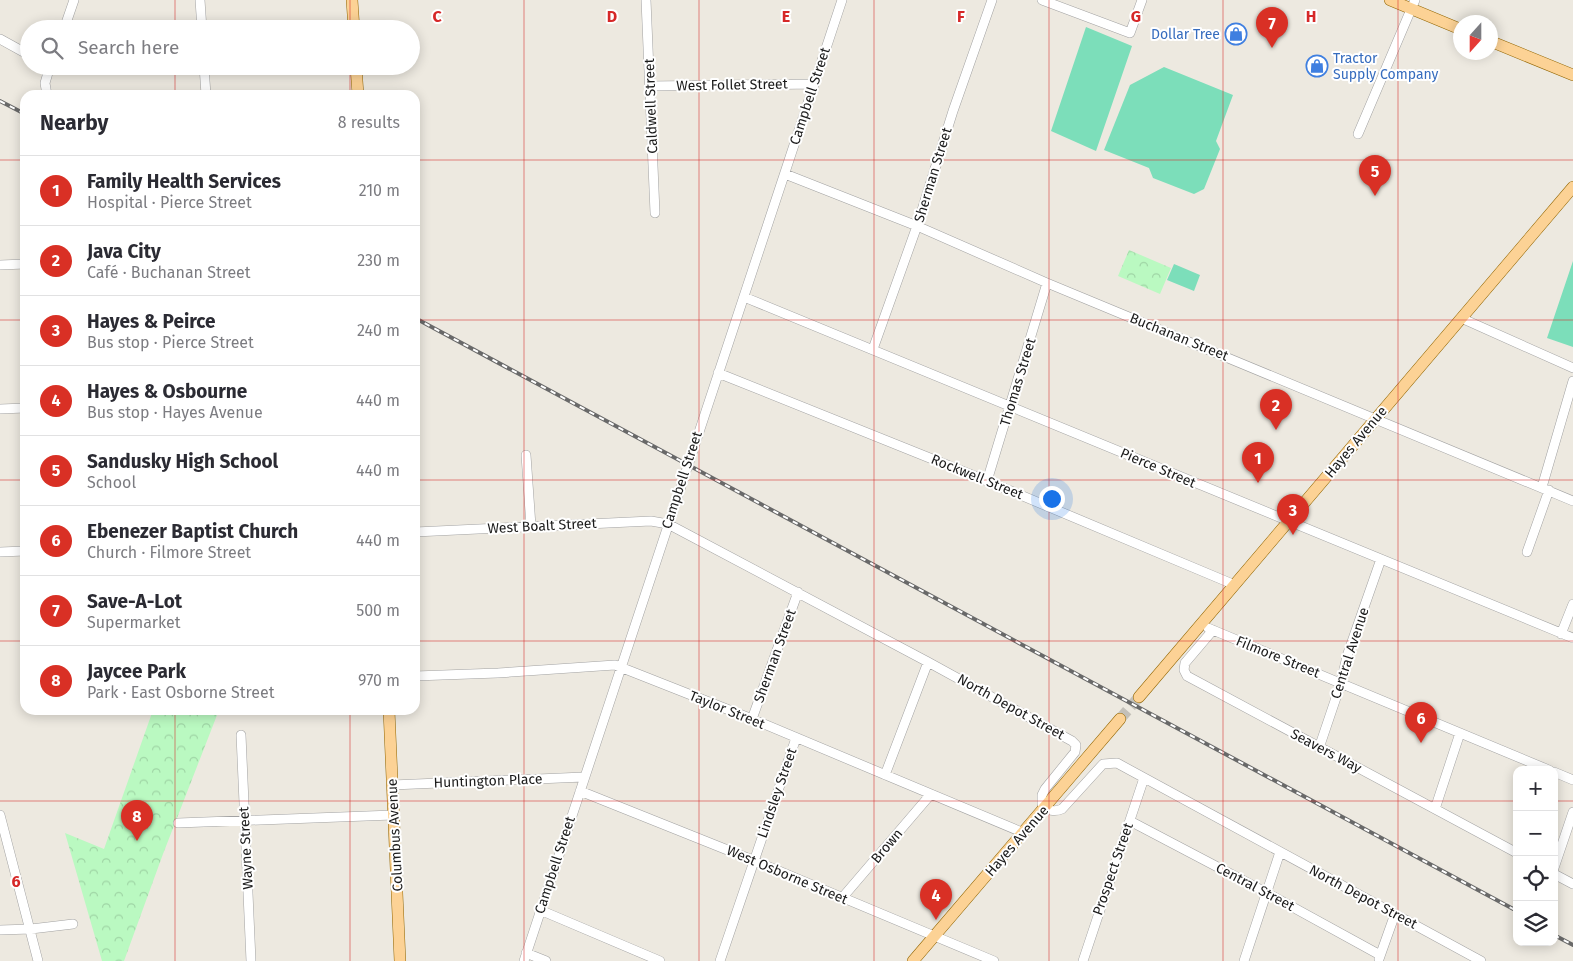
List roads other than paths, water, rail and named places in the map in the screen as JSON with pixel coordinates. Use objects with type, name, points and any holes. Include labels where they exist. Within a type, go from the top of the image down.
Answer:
[{"type":"main road","points":[[352,0],[353,20]]},
{"type":"main road","points":[[1390,0],[1413,4],[1453,25]]},
{"type":"main road","points":[[1498,44],[1573,76]]},
{"type":"main road","points":[[357,75],[358,90]]},
{"type":"main road","name":"Hayes Avenue","points":[[1139,697],[1573,187]]},
{"type":"main road","name":"Columbus Avenue","points":[[389,715],[400,961]]},
{"type":"main road","name":"Hayes Avenue","points":[[913,961],[1120,719]]},
{"type":"street","points":[[67,20],[74,0]]},
{"type":"street","points":[[200,0],[201,20]]},
{"type":"street","name":"Caldwell Street","points":[[646,0],[655,213]]},
{"type":"street","name":"Campbell Street","points":[[525,957],[842,0]]},
{"type":"street","name":"Sherman Street","points":[[873,350],[917,226],[953,111],[992,0]]},
{"type":"street","points":[[1042,0],[1130,33],[1142,0]]},
{"type":"street","points":[[1358,134],[1413,4]]},
{"type":"street","points":[[0,39],[20,49]]},
{"type":"street","points":[[46,90],[45,83],[47,75]]},
{"type":"street","points":[[205,75],[206,90]]},
{"type":"street","name":"West Follet Street","points":[[650,86],[814,84]]},
{"type":"street","name":"Buchanan Street","points":[[785,174],[917,226],[1047,283],[1573,501]]},
{"type":"street","points":[[0,265],[20,264]]},
{"type":"street","name":"Thomas Street","points":[[987,481],[1047,283]]},
{"type":"street","name":"Pierce Street","points":[[744,297],[1011,406],[1231,499],[1573,638]]},
{"type":"street","points":[[1461,318],[1573,368]]},
{"type":"street","name":"Rockwell Street","points":[[718,373],[987,481],[1235,585]]},
{"type":"street","points":[[1527,552],[1573,380]]},
{"type":"street","points":[[0,409],[20,408]]},
{"type":"street","points":[[526,455],[532,526]]},
{"type":"street","name":"West Boalt Street","points":[[420,532],[651,521],[668,524]]},
{"type":"street","name":"North Depot Street","points":[[668,524],[928,662],[1074,743],[1076,750],[1074,755],[1043,792],[1042,801],[1045,808],[1054,811],[1062,809],[1099,768],[1106,764],[1117,763],[1481,961]]},
{"type":"street","points":[[0,552],[20,551]]},
{"type":"street","name":"Central Avenue","points":[[1319,748],[1381,559]]},
{"type":"street","name":"Sherman Street","points":[[752,719],[798,592]]},
{"type":"street","points":[[1562,634],[1573,604]]},
{"type":"street","name":"Filmore Street","points":[[1201,625],[1539,766]]},
{"type":"street","name":"Seavers Way","points":[[1213,630],[1186,663],[1184,670],[1187,676],[1513,851]]},
{"type":"street","points":[[886,775],[928,662]]},
{"type":"street","name":"Taylor Street","points":[[420,676],[498,673],[615,665],[752,719],[1024,832]]},
{"type":"street","points":[[1435,809],[1460,733]]},
{"type":"street","name":"Wayne Street","points":[[241,735],[251,961]]},
{"type":"street","name":"Lindsley Street","points":[[720,961],[796,738]]},
{"type":"street","points":[[1558,774],[1573,780]]},
{"type":"street","name":"Huntington Place","points":[[392,785],[584,777]]},
{"type":"street","name":"Prospect Street","points":[[1082,961],[1144,778]]},
{"type":"street","name":"West Osborne Street","points":[[580,791],[994,961]]},
{"type":"street","name":"Brown","points":[[842,898],[931,794]]},
{"type":"street","points":[[1558,856],[1573,812]]},
{"type":"street","points":[[0,815],[38,961]]},
{"type":"street","points":[[178,822],[393,815]]},
{"type":"street","name":"Central Street","points":[[1130,821],[1266,893],[1379,958]]},
{"type":"street","points":[[1244,961],[1280,852]]},
{"type":"street","points":[[1558,876],[1573,884]]},
{"type":"street","points":[[540,910],[660,961]]},
{"type":"street","points":[[1379,958],[1395,914]]},
{"type":"street","points":[[0,930],[73,924]]},
{"type":"street","points":[[525,957],[546,961]]},
{"type":"tunnel","points":[[1120,719],[1139,697]]},
{"type":"railway","points":[[0,101],[20,111]]},
{"type":"railway","points":[[420,321],[1513,909]]},
{"type":"railway","points":[[1558,937],[1573,945]]},
{"type":"place","name":"Dollar Tree","points":[[1236,34]]},
{"type":"place","name":"Save-A-Lot","points":[[1272,48]]},
{"type":"place","name":"Tractor Supply Company","points":[[1317,66]]},
{"type":"place","name":"Sandusky High School","points":[[1375,196]]},
{"type":"place","name":"Java City","points":[[1276,430]]},
{"type":"place","name":"Family Health Services","points":[[1258,483]]},
{"type":"place","name":"Hayes & Peirce","points":[[1293,535]]},
{"type":"place","name":"Ebenezer Baptist Church","points":[[1421,743]]},
{"type":"place","name":"Jaycee Park","points":[[137,841]]},
{"type":"place","name":"Hayes & Osbourne","points":[[936,920]]}]
